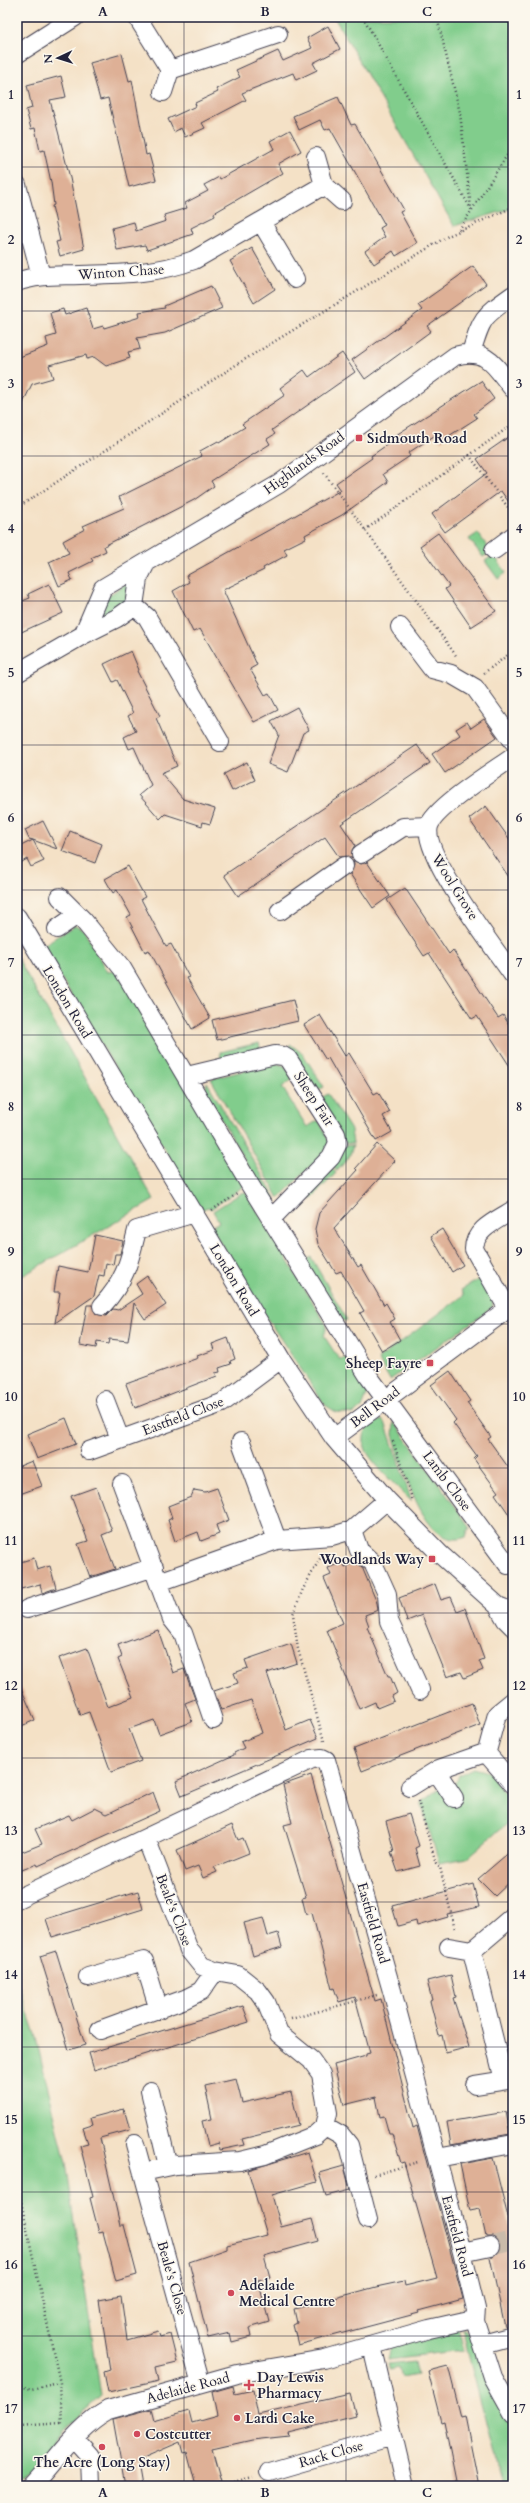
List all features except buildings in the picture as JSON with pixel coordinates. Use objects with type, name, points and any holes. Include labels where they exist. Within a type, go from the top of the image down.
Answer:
[{"type":"street","points":[[17,54],[75,17]]},
{"type":"street","points":[[137,17],[170,70],[163,92]]},
{"type":"street","points":[[170,70],[278,34]]},
{"type":"street","points":[[316,157],[324,185],[342,201]]},
{"type":"street","points":[[17,185],[41,276]]},
{"type":"street","name":"Winton Chase","points":[[17,282],[41,276],[120,274],[171,269],[194,260],[324,185]]},
{"type":"street","points":[[261,222],[295,279]]},
{"type":"street","points":[[513,295],[487,314],[480,324],[471,353],[488,357],[513,390]]},
{"type":"street","name":"Highlands Road","points":[[83,635],[103,588],[279,484],[312,458],[446,362],[455,356],[471,353]]},
{"type":"street","points":[[494,550],[513,536]]},
{"type":"street","points":[[17,673],[83,635],[117,618],[134,606],[138,579],[146,563]]},
{"type":"street","points":[[134,606],[147,617],[220,742]]},
{"type":"street","points":[[400,627],[432,669],[451,674],[475,688],[513,741]]},
{"type":"street","points":[[361,854],[403,827],[429,826],[441,810],[513,757]]},
{"type":"street","name":"Wool Grove","points":[[429,826],[429,842],[443,872],[513,975]]},
{"type":"street","points":[[280,911],[344,866]]},
{"type":"street","points":[[60,897],[94,933],[122,968],[250,1185],[369,1377],[385,1398]]},
{"type":"street","points":[[57,929],[77,915]]},
{"type":"street","name":"London Road","points":[[17,917],[197,1215],[281,1358],[334,1438],[387,1500],[441,1555],[506,1609],[506,1620],[513,1628]]},
{"type":"street","name":"Sheep Fair","points":[[187,1076],[275,1055],[283,1056],[288,1059],[336,1134],[338,1142],[331,1157],[271,1219]]},
{"type":"street","points":[[512,1307],[474,1249],[474,1240],[478,1233],[513,1210]]},
{"type":"street","points":[[102,1306],[118,1289],[128,1265],[137,1230],[197,1215]]},
{"type":"street","name":"Bell Road","points":[[334,1438],[385,1398],[512,1307]]},
{"type":"street","name":"Eastfield Close","points":[[89,1451],[222,1403],[281,1358]]},
{"type":"street","name":"Lamb Close","points":[[385,1398],[508,1564]]},
{"type":"street","points":[[105,1400],[120,1439]]},
{"type":"street","points":[[241,1442],[277,1540]]},
{"type":"street","points":[[122,1484],[157,1574],[172,1619],[183,1633],[213,1720]]},
{"type":"street","points":[[27,1609],[277,1540],[332,1536],[352,1530],[387,1500]]},
{"type":"street","points":[[352,1530],[359,1550],[372,1563],[387,1594],[389,1621],[420,1690]]},
{"type":"street","points":[[486,1755],[497,1714],[513,1701]]},
{"type":"street","points":[[412,1786],[439,1769],[486,1755]]},
{"type":"street","points":[[486,1755],[513,1784]]},
{"type":"street","points":[[17,1899],[312,1759],[322,1758],[326,1760]]},
{"type":"street","name":"Eastfield Road","points":[[326,1760],[392,1991],[462,2252],[476,2309],[475,2321],[493,2377],[513,2413]]},
{"type":"street","points":[[439,1769],[440,1777],[454,1798]]},
{"type":"street","name":"Beale's Close","points":[[146,1838],[189,1950],[202,1966],[215,1971],[238,1975],[250,1983],[266,2002],[279,2034],[311,2060],[321,2074],[325,2086],[328,2113],[324,2126]]},
{"type":"street","points":[[475,2085],[508,2079],[460,1949],[513,1916]]},
{"type":"street","points":[[88,1977],[144,1961],[160,2010]]},
{"type":"street","points":[[100,2030],[160,2010],[201,1990],[215,1971]]},
{"type":"street","points":[[150,2091],[168,2166]]},
{"type":"street","points":[[143,2172],[168,2166],[240,2161],[265,2155],[302,2142],[315,2135],[324,2126],[341,2135],[349,2145],[368,2220]]},
{"type":"street","name":"Beale's Close","points":[[135,2144],[200,2384]]},
{"type":"street","points":[[436,2158],[513,2144]]},
{"type":"street","points":[[462,2252],[490,2246]]},
{"type":"street","name":"Adelaide Road","points":[[47,2486],[54,2463],[69,2434],[108,2410],[200,2384],[253,2371],[308,2363],[429,2329],[469,2320],[475,2321]]},
{"type":"street","points":[[483,2344],[513,2336]]},
{"type":"street","points":[[372,2346],[405,2486]]},
{"type":"street","points":[[69,2434],[84,2446],[90,2456],[91,2486]]},
{"type":"street","name":"Rack Close","points":[[269,2472],[393,2436]]},
{"type":"street","name":"Adelaide Road","points":[[32,2486],[54,2463]]},
{"type":"path","points":[[363,17],[472,211]]},
{"type":"path","points":[[437,17],[460,114],[472,211]]},
{"type":"path","points":[[459,231],[513,146]]},
{"type":"path","points":[[17,508],[239,363],[459,231],[513,207]]},
{"type":"path","points":[[365,530],[513,424]]},
{"type":"path","points":[[470,455],[513,514]]},
{"type":"path","points":[[312,458],[461,662]]},
{"type":"path","points":[[480,676],[513,651]]},
{"type":"path","points":[[197,1215],[250,1185]]},
{"type":"path","points":[[392,1439],[414,1504]]},
{"type":"path","points":[[326,1760],[324,1740],[298,1649],[293,1614],[303,1589],[332,1536]]},
{"type":"path","points":[[412,1786],[436,1863],[440,1867],[460,1949]]},
{"type":"path","points":[[275,2023],[392,1991]]},
{"type":"path","points":[[358,2179],[418,2162]]},
{"type":"path","points":[[17,2183],[60,2383],[61,2423],[69,2434]]},
{"type":"path","points":[[17,2385],[30,2389],[60,2383]]},
{"type":"path","points":[[20,2426],[61,2423]]},
{"type":"path","points":[[218,2486],[269,2472]]},
{"type":"green space","points":[[334,17],[513,17],[513,208],[454,226]]},
{"type":"green space","points":[[478,533],[491,552],[483,557],[469,539]]},
{"type":"green space","points":[[494,555],[506,573],[498,579],[485,561]]},
{"type":"green space","points":[[125,584],[130,584],[125,604],[102,617],[104,599]]},
{"type":"green space","points":[[75,925],[84,930],[107,972],[117,971],[244,1186],[211,1209],[208,1207],[201,1210],[42,946]]},
{"type":"green space","points":[[17,957],[154,1200],[17,1279]]},
{"type":"green space","points":[[259,1043],[261,1051],[221,1060],[220,1052]]},
{"type":"green space","points":[[290,1044],[303,1054],[324,1087],[317,1091],[288,1052]]},
{"type":"green space","points":[[275,1063],[285,1066],[293,1079],[282,1087],[307,1127],[319,1120],[329,1142],[327,1150],[279,1198],[211,1079]]},
{"type":"green space","points":[[207,1082],[276,1199],[264,1194],[205,1091]]},
{"type":"green space","points":[[328,1094],[351,1130],[353,1144],[344,1143],[321,1098]]},
{"type":"green space","points":[[344,1145],[353,1146],[349,1157],[337,1171],[332,1165]]},
{"type":"green space","points":[[330,1166],[336,1173],[310,1200],[306,1192]]},
{"type":"green space","points":[[246,1192],[327,1326],[324,1336],[339,1359],[347,1358],[369,1390],[362,1408],[353,1414],[336,1412],[325,1405],[246,1287],[211,1227],[219,1222],[213,1211],[241,1193]]},
{"type":"green space","points":[[311,1257],[347,1320],[343,1321],[304,1262]]},
{"type":"green space","points":[[485,1276],[494,1296],[492,1308],[390,1380],[378,1359],[464,1295],[461,1290]]},
{"type":"green space","points":[[383,1420],[385,1422],[412,1502],[374,1462],[369,1456],[364,1445],[366,1430],[369,1426],[377,1421]]},
{"type":"green space","points":[[394,1422],[470,1527],[466,1537],[451,1539],[438,1532],[426,1519],[409,1484],[402,1465],[393,1435]]},
{"type":"green space","points":[[473,1768],[488,1772],[513,1802],[513,1818],[467,1858],[439,1863],[421,1802],[438,1790],[455,1786],[459,1775]]},
{"type":"green space","points":[[17,1981],[35,2034],[66,2163],[101,2396],[63,2430],[30,2474],[17,2481]]},
{"type":"green space","points":[[458,2329],[464,2350],[388,2359],[391,2347]]},
{"type":"green space","points":[[462,2329],[473,2339],[504,2415],[513,2428],[513,2486],[502,2486]]},
{"type":"green space","points":[[414,2361],[417,2375],[402,2378],[399,2368],[390,2370],[388,2364]]},
{"type":"tunnel","points":[[490,2246],[513,2240]]},
{"type":"place","name":"Sidmouth Road","points":[[359,438]]},
{"type":"place","name":"Sheep Fayre","points":[[430,1363]]},
{"type":"place","name":"Woodlands Way","points":[[432,1559]]},
{"type":"place","name":"Adelaide Medical Centre","points":[[231,2293]]},
{"type":"place","name":"Day Lewis Pharmacy","points":[[249,2385]]},
{"type":"place","name":"Lardi Cake","points":[[237,2418]]},
{"type":"place","name":"Costcutter","points":[[137,2434]]},
{"type":"place","name":"The Acre (Long Stay)","points":[[102,2447]]}]
